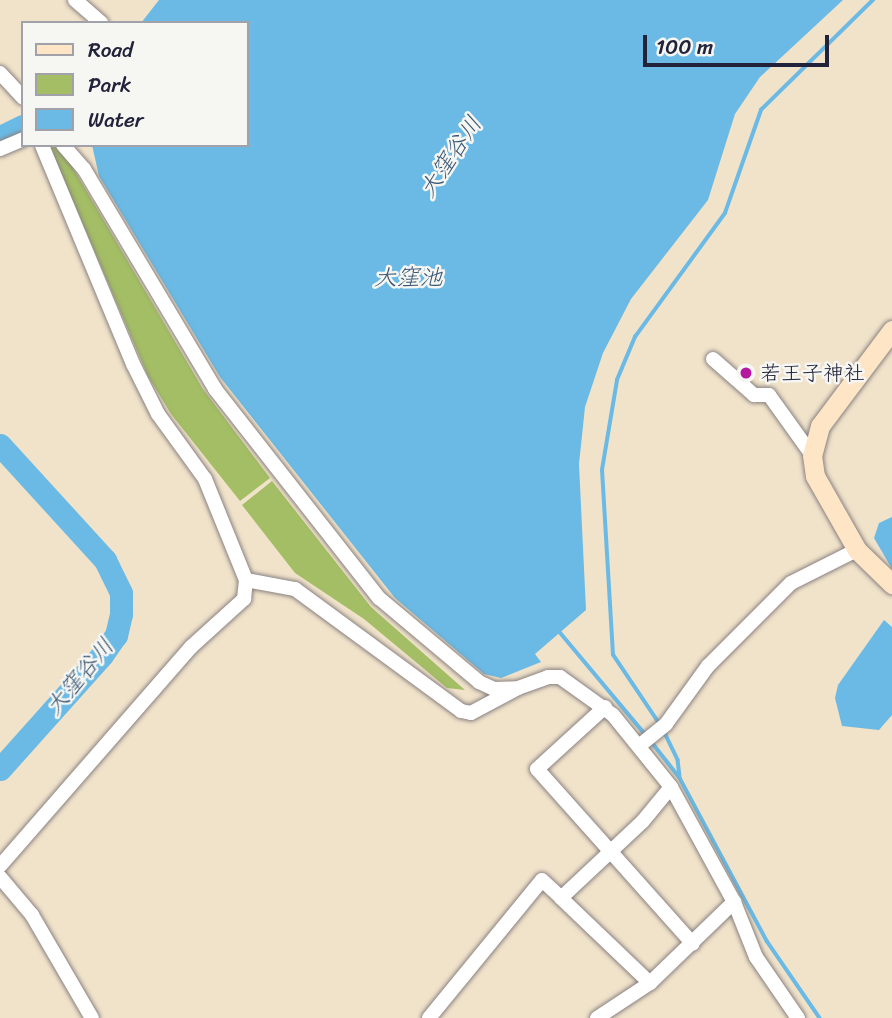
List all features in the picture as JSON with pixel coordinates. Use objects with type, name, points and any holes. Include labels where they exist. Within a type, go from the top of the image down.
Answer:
[{"type":"street","points":[[75,0],[100,21]]},
{"type":"street","points":[[0,74],[21,96]]},
{"type":"street","points":[[0,149],[21,140]]},
{"type":"street","points":[[0,866],[191,647],[244,599],[246,580],[205,479],[158,414],[133,364],[43,147]]},
{"type":"street","points":[[65,147],[84,169],[215,389],[379,598],[463,673],[494,689],[518,688]]},
{"type":"street","points":[[892,330],[820,426],[812,455],[815,476],[857,550],[892,584]]},
{"type":"street","points":[[713,359],[754,395],[769,395],[812,455]]},
{"type":"street","points":[[640,744],[660,728],[708,666],[790,583],[857,550]]},
{"type":"street","points":[[246,580],[295,589],[461,711],[471,713],[518,688],[548,677],[560,677],[605,706],[640,744],[671,787],[734,902],[761,966],[798,1018]]},
{"type":"street","points":[[605,706],[537,769],[693,944]]},
{"type":"street","points":[[561,898],[610,852],[671,787]]},
{"type":"street","points":[[0,877],[32,915],[92,1018]]},
{"type":"street","points":[[429,1018],[542,880],[650,983]]},
{"type":"street","points":[[597,1018],[650,983],[734,902]]},
{"type":"green space","points":[[50,147],[58,147],[69,161],[203,389],[270,478],[240,501],[171,414],[148,376]]},
{"type":"green space","points":[[272,481],[371,607],[465,690],[447,688],[364,619],[295,573],[242,505]]},
{"type":"water","name":"大窪池","points":[[159,0],[843,0],[760,77],[735,114],[708,200],[631,299],[603,353],[585,407],[579,464],[586,610],[535,654],[541,662],[501,678],[484,674],[395,598],[220,377],[99,176],[92,147],[248,147],[248,21],[143,21]]},
{"type":"water","points":[[892,517],[892,569],[874,538],[879,523]]},
{"type":"water","points":[[884,620],[892,627],[892,715],[879,730],[842,726],[835,698],[838,685]]},
{"type":"waterway","points":[[660,725],[613,655],[602,470],[617,380],[635,337],[725,213],[761,110],[873,0]]},
{"type":"waterway","name":"大窪谷川","points":[[0,137],[21,127]]},
{"type":"waterway","name":"大窪谷川","points":[[0,445],[105,560],[121,593],[121,614],[116,635],[102,655],[0,769]]},
{"type":"waterway","points":[[559,631],[646,735]]},
{"type":"waterway","points":[[664,731],[678,760],[680,776]]},
{"type":"waterway","points":[[651,741],[680,778],[767,941],[820,1018]]},
{"type":"place","name":"若王子神社","points":[[746,373]]}]
